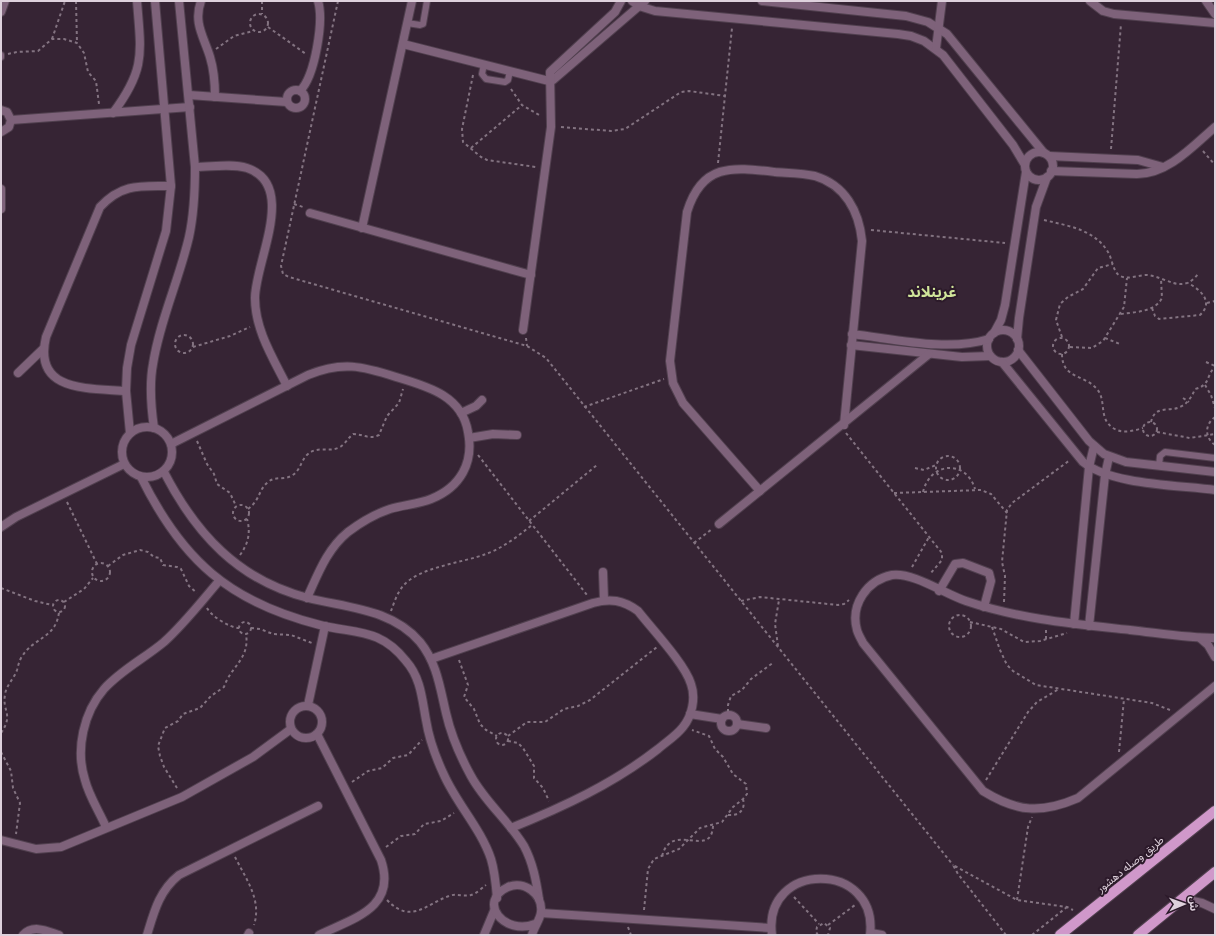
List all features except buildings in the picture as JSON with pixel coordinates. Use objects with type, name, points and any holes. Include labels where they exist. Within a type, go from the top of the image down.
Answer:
[{"type":"main road","name":"طريق وصله دهشور","points":[[1060,935],[1215,811]]},
{"type":"main road","points":[[1138,935],[1215,872]]},
{"type":"street","points":[[1,12],[5,1]]},
{"type":"street","points":[[113,113],[133,84],[138,68],[140,51],[137,1]]},
{"type":"street","points":[[130,434],[126,391],[131,345],[166,230],[171,186],[166,108],[155,1]]},
{"type":"street","points":[[154,428],[151,407],[152,365],[156,345],[189,237],[193,214],[195,167],[179,1]]},
{"type":"street","points":[[201,1],[198,13],[198,24],[213,70],[215,97]]},
{"type":"street","points":[[300,91],[308,82],[314,59],[321,23],[321,11],[318,1]]},
{"type":"street","points":[[362,228],[412,1]]},
{"type":"street","points":[[523,330],[552,118],[549,81],[550,72],[611,16],[621,1]]},
{"type":"street","points":[[632,1],[642,3],[655,11],[911,36],[936,48],[943,55],[1012,144],[1025,169],[1035,179],[1049,174],[1143,174],[1163,167],[1178,159],[1215,127]]},
{"type":"street","points":[[762,1],[906,16],[928,22],[938,27],[954,41],[1028,136],[1046,154],[1052,163],[1038,199],[1017,339],[1018,350],[1094,446],[1109,457],[1126,462],[1215,472]]},
{"type":"street","points":[[936,48],[942,1]]},
{"type":"street","points":[[1090,1],[1103,11],[1114,14],[1215,23]]},
{"type":"street","points":[[1206,1],[1215,14]]},
{"type":"street","points":[[403,44],[549,81],[557,79],[642,3]]},
{"type":"street","points":[[189,95],[287,102],[294,108],[302,106],[305,98],[300,91],[295,90],[290,92],[287,97],[287,102]]},
{"type":"street","points":[[11,120],[190,107]]},
{"type":"street","points":[[1,110],[7,112],[11,120],[7,130],[1,132]]},
{"type":"street","points":[[1018,350],[1010,360],[1002,362],[995,360],[990,356],[987,347],[1003,312],[1015,244],[1025,161],[1035,152],[1144,161],[1163,167]]},
{"type":"street","points":[[195,167],[236,166],[247,168],[258,174],[266,182],[271,193],[273,204],[272,216],[256,285],[255,304],[258,323],[287,386]]},
{"type":"street","points":[[760,491],[683,403],[673,383],[670,361],[687,212],[690,200],[697,189],[706,180],[717,173],[729,169],[742,168],[814,176],[827,181],[839,190],[849,200],[856,213],[861,227],[862,241],[842,426]]},
{"type":"street","points":[[126,391],[73,387],[61,382],[51,374],[45,362],[43,349],[46,337],[100,207],[109,197],[120,190],[132,187],[171,186]]},
{"type":"street","points":[[1,189],[1,209]]},
{"type":"street","points":[[310,214],[531,275]]},
{"type":"street","points":[[852,334],[951,345],[970,344],[1004,330],[1010,332],[1017,339]]},
{"type":"street","points":[[851,345],[962,357],[990,356]]},
{"type":"street","points":[[18,373],[43,349]]},
{"type":"street","points":[[719,524],[842,426],[929,354]]},
{"type":"street","points":[[1002,362],[1089,467],[1105,475],[1123,479],[1215,490]]},
{"type":"street","points":[[171,444],[322,369],[338,366],[369,368],[436,390],[450,400],[461,413],[468,429],[471,447],[468,464],[459,479],[446,491],[431,500],[390,509],[368,519],[348,533],[330,549],[306,598]]},
{"type":"street","points":[[461,413],[472,408],[482,400]]},
{"type":"street","points":[[145,427],[154,428],[161,431],[171,444],[172,459],[164,472],[153,477],[141,477],[128,470],[124,464],[122,458],[123,445],[130,434],[137,429],[145,427]]},
{"type":"street","points":[[469,438],[493,434],[517,435]]},
{"type":"street","points":[[1074,624],[1089,467],[1094,446]]},
{"type":"street","points":[[1089,626],[1105,475],[1109,457]]},
{"type":"street","points":[[1,527],[16,517],[124,464]]},
{"type":"street","points":[[164,472],[177,498],[193,522],[212,544],[233,563],[257,577],[306,598],[389,618],[406,629],[416,638],[432,659],[438,674],[452,735],[461,756],[483,796],[511,828],[523,846],[531,863],[541,913],[535,924],[532,935]]},
{"type":"street","points":[[141,477],[155,507],[174,534],[195,559],[219,581],[243,597],[269,610],[297,619],[325,626],[362,632],[379,638],[395,648],[407,662],[417,678],[423,698],[429,734],[438,763],[460,806],[484,842],[491,860],[496,879],[497,898],[494,911],[484,935]]},
{"type":"street","points":[[939,591],[955,564],[963,563],[985,570],[991,581],[984,607]]},
{"type":"street","points":[[603,572],[604,600]]},
{"type":"street","points":[[1215,638],[1200,638],[1089,626],[1014,615],[984,607],[939,591],[908,576],[893,575],[879,580],[867,588],[859,601],[855,615],[857,630],[863,643],[983,791],[1000,801],[1019,808],[1040,809],[1060,806],[1078,798],[1215,686]]},
{"type":"street","points":[[106,827],[84,779],[81,756],[83,732],[91,709],[104,689],[182,625],[219,581]]},
{"type":"street","points":[[432,659],[593,603],[604,600],[616,600],[628,604],[638,611],[686,671],[692,685],[693,699],[690,714],[684,727],[623,774],[596,790],[511,828]]},
{"type":"street","points":[[308,705],[325,626]]},
{"type":"street","points":[[1200,638],[1208,645],[1215,657]]},
{"type":"street","points":[[308,705],[313,707],[321,714],[322,725],[317,734],[306,738],[300,737],[291,729],[289,723],[293,712],[302,706],[308,705]]},
{"type":"street","points":[[690,714],[735,718],[737,724]]},
{"type":"street","points":[[725,717],[721,724],[725,730],[733,730],[737,724]]},
{"type":"street","points":[[737,724],[766,728]]},
{"type":"street","points":[[1,840],[36,849],[49,849],[66,844],[182,797],[253,757],[291,729]]},
{"type":"street","points":[[317,734],[377,852],[385,871],[385,883],[382,894],[376,904],[366,912],[319,935]]},
{"type":"street","points":[[147,935],[160,897],[171,881],[183,873],[318,806]]},
{"type":"street","points":[[541,913],[644,919],[772,931],[773,914],[779,901],[788,890],[809,879],[827,878],[844,883],[854,890],[862,899],[868,910],[870,934],[882,935]]},
{"type":"street","points":[[497,898],[505,888],[518,885],[530,889],[539,899]]},
{"type":"street","points":[[1183,899],[1202,902],[1215,909]]},
{"type":"street","points":[[494,911],[499,923],[511,931],[524,931],[535,924]]},
{"type":"street","points":[[23,935],[27,931],[36,928],[60,935]]},
{"type":"lane","points":[[407,23],[420,25],[424,24],[428,1]]},
{"type":"lane","points":[[484,64],[482,74],[484,78],[507,82],[510,71]]},
{"type":"lane","points":[[1159,466],[1160,456],[1165,452],[1215,458]]},
{"type":"path","points":[[1,56],[17,52],[38,52],[52,39],[65,1]]},
{"type":"path","points":[[76,1],[77,43],[84,53],[88,72],[98,84],[100,114]]},
{"type":"path","points":[[208,51],[220,47],[234,36],[254,30],[263,32],[268,27],[268,21],[262,14],[262,1]]},
{"type":"path","points":[[338,1],[281,266],[283,274],[289,278],[527,346],[546,358],[584,408],[953,865],[958,874],[1006,935]]},
{"type":"path","points":[[254,30],[250,25],[251,19],[256,14],[262,14]]},
{"type":"path","points":[[1110,158],[1121,27],[1121,22],[1114,14]]},
{"type":"path","points":[[717,173],[732,19]]},
{"type":"path","points":[[268,27],[314,59]]},
{"type":"path","points":[[52,39],[64,39],[77,43]]},
{"type":"path","points":[[475,62],[462,136],[463,142],[487,160],[546,168]]},
{"type":"path","points":[[507,82],[522,105],[541,116],[552,118]]},
{"type":"path","points":[[551,126],[618,131],[631,126],[681,92],[689,91],[725,96]]},
{"type":"path","points":[[471,148],[522,105]]},
{"type":"path","points":[[1197,143],[1215,165]]},
{"type":"path","points":[[1035,217],[1092,234],[1108,251],[1117,274],[1127,278],[1147,275],[1161,278],[1173,284],[1188,283],[1198,274]]},
{"type":"path","points":[[861,227],[879,232],[1015,244]]},
{"type":"path","points":[[1070,347],[1068,341],[1062,338],[1056,320],[1060,304],[1068,297],[1083,289],[1098,268],[1113,264]]},
{"type":"path","points":[[1070,347],[1092,348],[1098,345],[1105,338],[1121,314],[1127,296],[1127,278]]},
{"type":"path","points":[[1121,314],[1138,312],[1156,306],[1162,298],[1161,278]]},
{"type":"path","points":[[1152,308],[1155,316],[1159,319],[1178,315],[1195,316],[1204,311],[1207,303],[1201,292],[1188,283]]},
{"type":"path","points":[[1207,303],[1215,301]]},
{"type":"path","points":[[193,347],[192,340],[187,336],[181,336],[176,340],[177,349],[182,353],[189,352],[193,347],[230,336],[258,323]]},
{"type":"path","points":[[1062,338],[1054,341],[1053,347],[1056,353],[1062,354],[1067,352],[1070,347]]},
{"type":"path","points":[[1105,338],[1120,344]]},
{"type":"path","points":[[1062,354],[1062,361],[1067,370],[1092,384],[1100,393],[1104,416],[1110,426],[1121,431],[1143,428],[1145,424],[1150,422],[1152,417],[1159,411],[1178,409],[1189,402],[1195,389],[1205,385],[1210,376],[1211,370],[1215,367],[1206,362]]},
{"type":"path","points":[[584,408],[659,380],[664,379],[673,383]]},
{"type":"path","points":[[248,508],[258,500],[267,483],[277,478],[292,476],[300,468],[308,454],[320,449],[340,448],[353,434],[370,438],[379,436],[388,416],[399,403],[405,380]]},
{"type":"path","points":[[1205,385],[1211,395],[1215,408]]},
{"type":"path","points":[[1183,398],[1189,402]]},
{"type":"path","points":[[1215,418],[1208,426],[1207,434],[1215,445]]},
{"type":"path","points":[[1143,428],[1144,434],[1154,436],[1157,432],[1157,426],[1150,422]]},
{"type":"path","points":[[842,426],[942,553],[943,558],[933,573],[926,574]]},
{"type":"path","points":[[194,432],[207,464],[214,474],[217,484],[230,494],[236,506]]},
{"type":"path","points":[[1157,432],[1190,438],[1207,434],[1215,434]]},
{"type":"path","points":[[471,447],[593,603]]},
{"type":"path","points":[[1014,615],[1008,610],[1004,603],[1005,576],[1002,562],[1007,513],[1012,503],[1078,455]]},
{"type":"path","points":[[915,468],[929,469],[942,457],[951,456],[958,461],[959,470],[953,478],[948,480],[939,476],[936,471],[936,464]]},
{"type":"path","points":[[529,521],[597,465]]},
{"type":"path","points":[[923,492],[927,480],[936,471],[948,468],[959,470],[970,478],[975,489]]},
{"type":"path","points":[[894,493],[975,489],[991,494],[1007,513]]},
{"type":"path","points":[[63,494],[97,564]]},
{"type":"path","points":[[236,506],[244,505],[248,508]]},
{"type":"path","points":[[236,506],[233,511],[234,517],[242,521],[247,519]]},
{"type":"path","points":[[233,563],[248,543],[248,508]]},
{"type":"path","points":[[694,543],[719,524]]},
{"type":"path","points":[[389,618],[396,598],[403,585],[416,576],[427,571],[487,554],[514,539],[532,525]]},
{"type":"path","points":[[908,576],[929,537]]},
{"type":"path","points":[[108,566],[123,555],[140,550],[148,552],[154,557],[160,558],[163,565],[181,569],[189,586],[203,599],[209,612],[229,627],[238,628],[242,634],[246,634]]},
{"type":"path","points":[[103,563],[108,566],[110,572],[108,578],[99,582],[93,578],[91,571],[97,564],[103,563]]},
{"type":"path","points":[[52,605],[56,600],[64,602],[84,589],[93,578]]},
{"type":"path","points":[[1,588],[35,602],[52,605]]},
{"type":"path","points":[[741,601],[760,597],[838,605],[844,604],[852,596]]},
{"type":"path","points":[[778,648],[776,624],[780,600]]},
{"type":"path","points":[[59,612],[64,610],[64,602]]},
{"type":"path","points":[[52,605],[54,610],[59,612]]},
{"type":"path","points":[[1,733],[8,720],[4,697],[6,689],[22,656],[32,644],[56,627],[59,612]]},
{"type":"path","points":[[970,622],[971,626],[968,634],[961,637],[953,635],[949,628],[950,620],[956,615],[964,616],[970,622],[1001,629],[1024,642],[1031,642],[1089,626]]},
{"type":"path","points":[[238,628],[245,622],[249,624],[251,628],[260,629],[273,634],[296,636],[321,645]]},
{"type":"path","points":[[992,627],[1003,658],[1013,671],[1036,685],[1159,705],[1178,715]]},
{"type":"path","points":[[182,797],[164,767],[159,751],[160,739],[168,725],[178,721],[187,711],[200,708],[215,692],[224,687],[226,678],[242,661],[245,654],[246,634],[251,628]]},
{"type":"path","points":[[508,736],[527,722],[545,722],[564,709],[578,706],[590,700],[663,642]]},
{"type":"path","points":[[455,651],[468,685],[464,697],[474,709],[480,724],[486,730],[497,736]]},
{"type":"path","points":[[725,717],[731,696],[742,690],[751,680],[774,662]]},
{"type":"path","points":[[983,791],[990,773],[1028,712],[1048,694],[1060,689]]},
{"type":"path","points":[[1118,765],[1124,699]]},
{"type":"path","points":[[644,919],[648,869],[654,859],[679,849],[700,828],[714,826],[722,822],[733,806],[743,800],[748,790],[746,784],[733,774],[723,757],[715,749],[709,736],[684,727]]},
{"type":"path","points":[[497,736],[504,733],[508,736]]},
{"type":"path","points":[[344,786],[361,778],[368,771],[382,768],[393,758],[408,755],[420,740],[429,734]]},
{"type":"path","points":[[497,736],[496,741],[500,744],[505,744],[508,741],[518,743],[523,748],[534,766],[534,778],[543,788],[554,810]]},
{"type":"path","points":[[508,736],[508,741]]},
{"type":"path","points":[[1,752],[11,771],[13,788],[20,803],[15,844]]},
{"type":"path","points":[[728,815],[738,815],[741,812],[745,804],[743,800]]},
{"type":"path","points":[[377,852],[394,843],[401,836],[415,834],[424,824],[441,821],[455,812],[460,806]]},
{"type":"path","points":[[1017,900],[1028,827],[1032,818],[1040,809]]},
{"type":"path","points":[[662,856],[665,848],[672,841],[680,839],[699,842],[708,839],[714,826]]},
{"type":"path","points":[[231,849],[256,900],[256,917],[248,934]]},
{"type":"path","points":[[953,865],[1017,900],[1067,907],[1032,935]]},
{"type":"path","points":[[382,894],[394,907],[402,910],[418,911],[449,896],[472,895],[496,879]]},
{"type":"path","points":[[788,890],[819,924]]},
{"type":"path","points":[[828,925],[862,899]]},
{"type":"path","points":[[819,924],[824,923],[828,925]]},
{"type":"path","points":[[817,935],[816,929],[819,924]]},
{"type":"path","points":[[828,925],[830,930],[828,935]]},
{"type":"district","name":"غرينلاند","points":[[932,291]]}]
